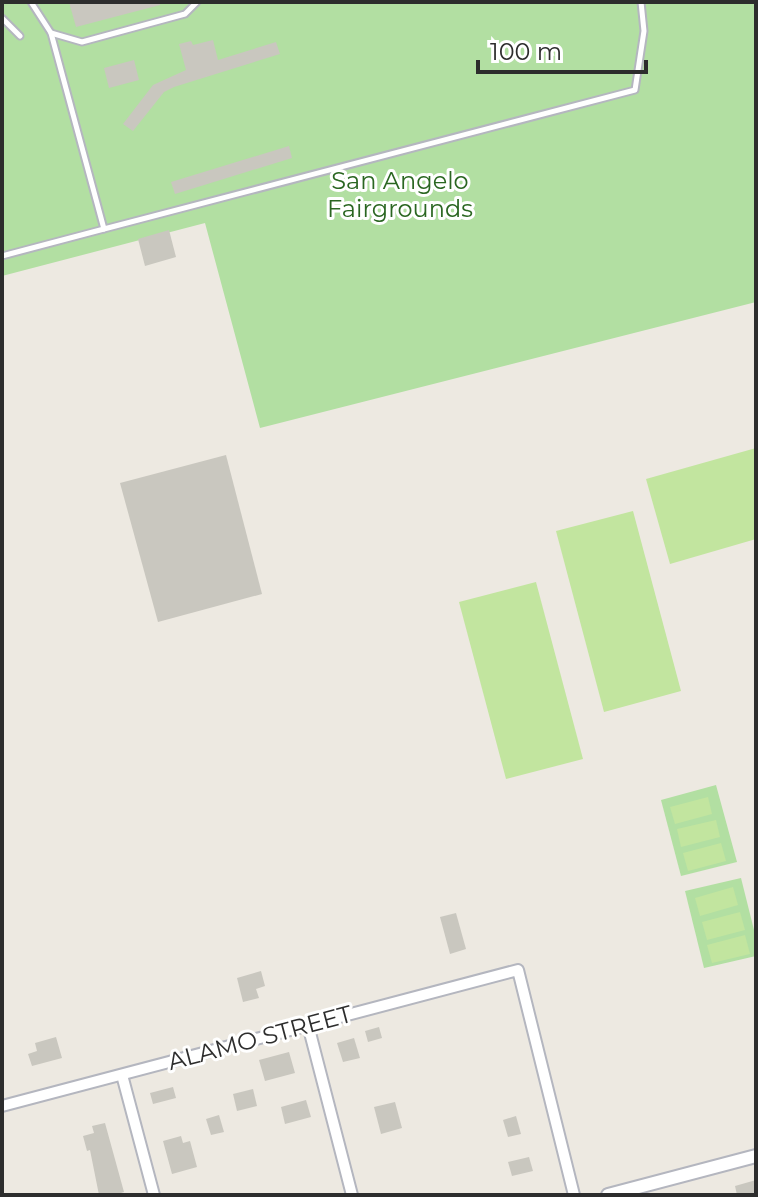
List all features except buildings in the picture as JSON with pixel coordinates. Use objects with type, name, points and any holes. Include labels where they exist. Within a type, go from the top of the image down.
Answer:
[{"type":"street","name":"ALAMO STREET","points":[[2,1106],[518,970],[574,1195]]},
{"type":"street","points":[[308,1025],[352,1195]]},
{"type":"street","points":[[122,1075],[154,1195]]},
{"type":"street","points":[[608,1195],[756,1156]]},
{"type":"lane","points":[[31,2],[51,33],[104,229]]},
{"type":"lane","points":[[51,33],[82,42],[185,14],[197,2]]},
{"type":"lane","points":[[2,256],[635,90],[644,31],[641,2]]},
{"type":"lane","points":[[2,18],[20,36]]},
{"type":"green space","name":"San Angelo Fairgrounds","points":[[2,2],[756,2],[756,302],[260,428],[205,223],[2,276]]},
{"type":"green space","points":[[756,448],[756,539],[670,564],[646,479]]},
{"type":"green space","points":[[633,511],[681,691],[604,712],[556,531]]},
{"type":"green space","points":[[536,582],[583,759],[506,779],[459,602]]},
{"type":"green space","points":[[716,785],[737,862],[681,876],[661,800]]},
{"type":"green space","points":[[708,797],[712,814],[675,824],[670,807]]},
{"type":"green space","points":[[716,820],[720,837],[681,847],[677,829]]},
{"type":"green space","points":[[721,843],[726,861],[688,871],[683,853]]},
{"type":"green space","points":[[741,878],[756,938],[756,956],[704,968],[685,891]]},
{"type":"green space","points":[[733,887],[738,905],[700,916],[695,898]]},
{"type":"green space","points":[[740,912],[745,930],[707,940],[702,922]]},
{"type":"green space","points":[[745,935],[750,954],[712,963],[707,945]]}]
